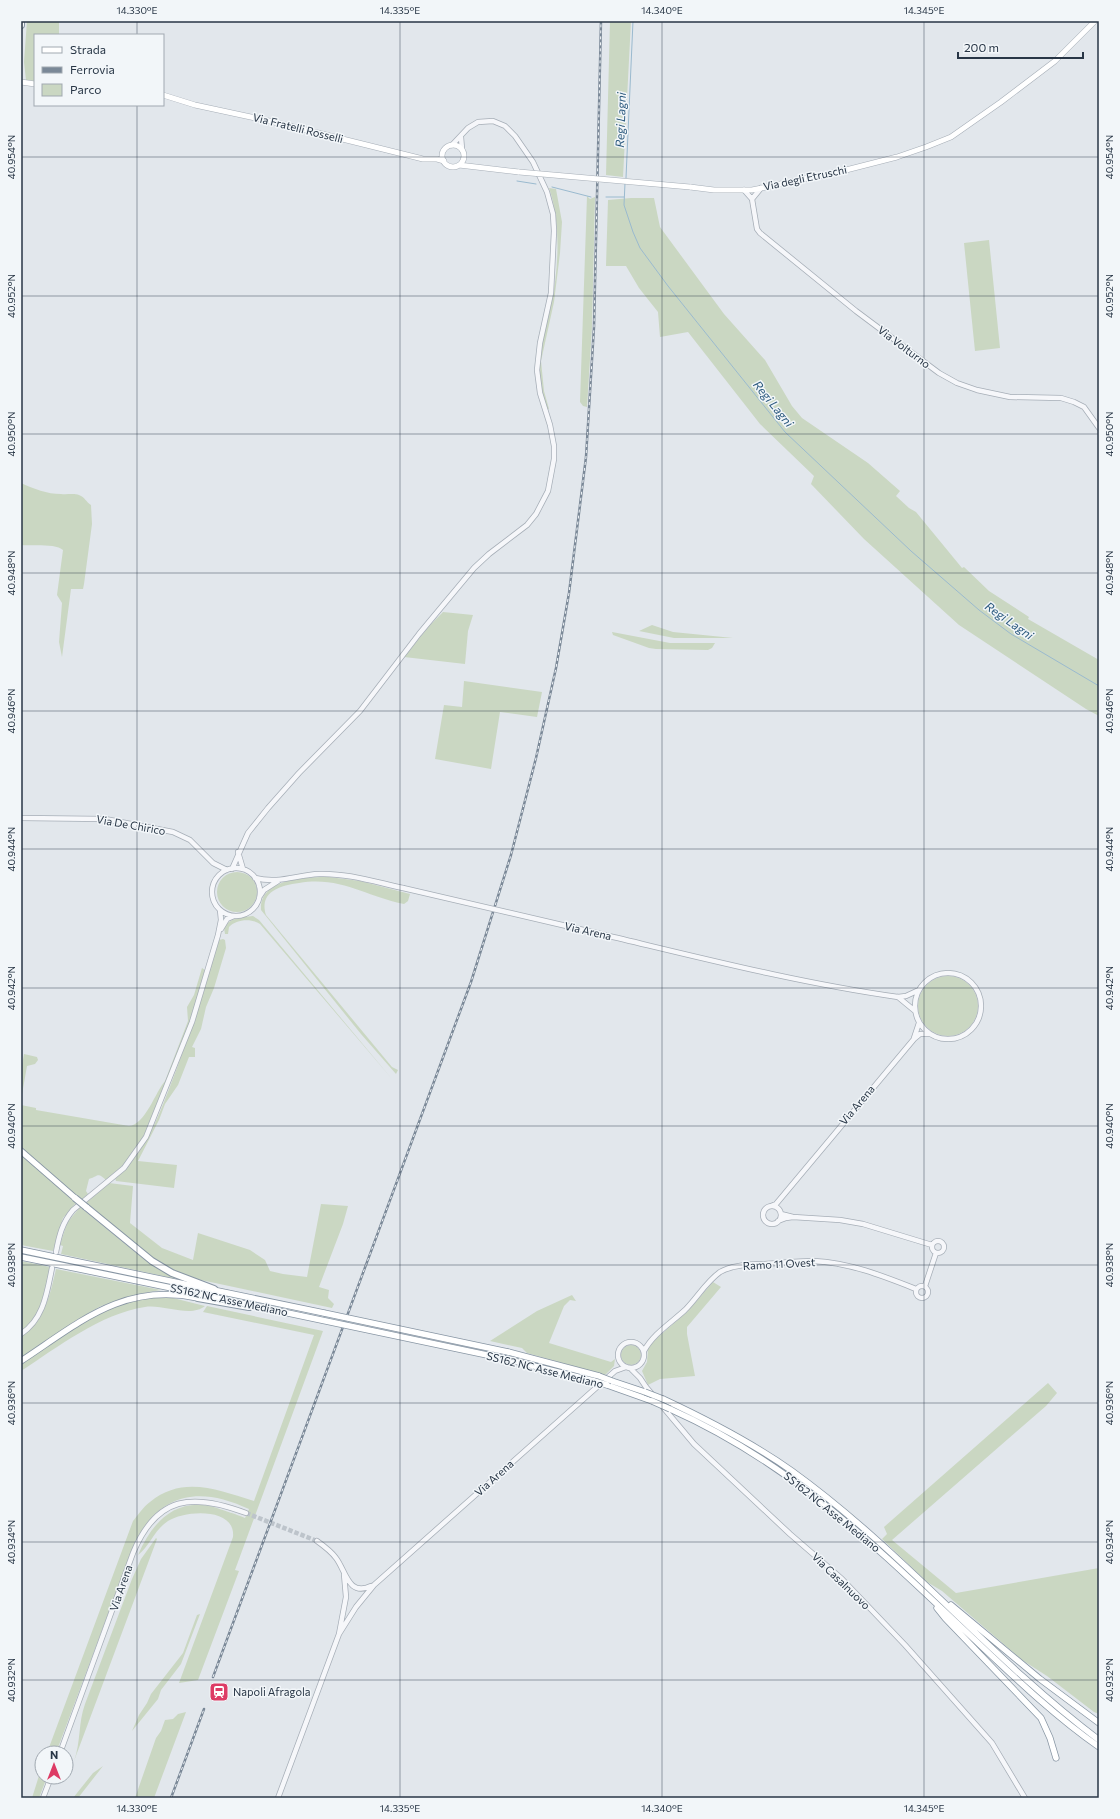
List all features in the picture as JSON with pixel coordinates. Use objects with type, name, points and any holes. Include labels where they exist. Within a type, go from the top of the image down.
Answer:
[{"type":"highway","points":[[21,1150],[75,1198],[152,1261],[172,1273],[199,1285],[214,1289]]},
{"type":"highway","name":"SS162 NC Asse Mediano","points":[[21,1250],[199,1285]]},
{"type":"highway","name":"SS162 NC Asse Mediano","points":[[21,1257],[198,1296]]},
{"type":"highway","name":"SS162 NC Asse Mediano","points":[[214,1289],[508,1352],[599,1376],[663,1399],[734,1434],[793,1472],[856,1523],[1011,1674],[1099,1747]]},
{"type":"highway","points":[[21,1361],[98,1310],[146,1295],[176,1294],[198,1296],[248,1307],[276,1310]]},
{"type":"highway","name":"SS162 NC Asse Mediano","points":[[276,1310],[506,1359],[594,1381],[670,1409],[739,1444],[796,1481],[851,1525],[1053,1704],[1098,1740]]},
{"type":"highway","points":[[929,1593],[961,1613],[1040,1679],[1099,1723]]},
{"type":"highway","points":[[929,1593],[945,1618],[1041,1718],[1050,1738],[1056,1758]]},
{"type":"main road","name":"Via degli Etruschi","points":[[459,164],[519,172],[690,187],[744,190],[897,157],[950,137],[1001,102],[1055,61],[1095,21]]},
{"type":"main road","points":[[21,82],[34,84]]},
{"type":"main road","name":"Via Fratelli Rosselli","points":[[164,94],[195,105],[274,122],[424,160],[434,159],[444,162]]},
{"type":"main road","points":[[434,159],[442,155],[447,147],[456,145],[462,149],[464,159],[471,165]]},
{"type":"main road","points":[[442,155],[444,162],[452,166],[459,164],[464,159]]},
{"type":"street","points":[[229,870],[248,833],[268,808],[299,773],[360,711],[419,634],[474,568],[489,554],[527,525],[538,511],[548,491],[554,459],[554,446],[550,425],[540,393],[537,370],[540,343],[551,293],[554,232],[553,214],[547,192],[533,162],[509,130],[493,121],[482,121],[468,128],[452,145]]},
{"type":"street","points":[[461,136],[462,149]]},
{"type":"street","points":[[744,190],[752,197],[762,187]]},
{"type":"street","name":"Via Volturno","points":[[752,189],[757,229],[760,233],[856,311],[940,373],[957,383],[1004,396],[1062,398],[1074,402],[1084,408],[1099,428]]},
{"type":"street","name":"Via De Chirico","points":[[21,818],[105,819],[172,832],[190,840],[213,863],[229,870]]},
{"type":"street","points":[[218,935],[225,922],[230,918],[249,912],[256,905],[260,896],[259,885],[255,878],[243,869],[238,852]]},
{"type":"street","points":[[213,863],[217,878]]},
{"type":"street","points":[[235,916],[220,910],[212,895],[213,886],[217,878],[229,870],[243,869]]},
{"type":"street","name":"Via Arena","points":[[255,878],[278,881],[311,875],[336,874],[403,888],[810,983],[898,998],[904,1001],[915,1011]]},
{"type":"street","name":"Via Arena","points":[[260,896],[264,890],[278,881]]},
{"type":"street","points":[[56,1252],[62,1227],[66,1218],[73,1210],[124,1168],[146,1138],[192,1022],[218,935],[221,920],[220,910]]},
{"type":"street","points":[[898,998],[919,990],[931,978],[942,974],[953,973],[970,981],[977,990],[981,1000],[978,1021],[966,1034],[948,1040],[930,1034],[919,1023],[915,1011],[915,1000],[919,990]]},
{"type":"street","name":"Via Arena","points":[[771,1206],[776,1204],[914,1039],[919,1023]]},
{"type":"street","points":[[914,1039],[920,1034],[930,1034]]},
{"type":"street","name":"Via Arena","points":[[777,1222],[780,1212],[780,1202],[787,1191]]},
{"type":"street","points":[[793,1217],[780,1212],[776,1207],[771,1206],[764,1210],[764,1218],[771,1224],[793,1217],[840,1220],[863,1224],[932,1245]]},
{"type":"street","points":[[924,1286],[936,1253],[943,1250],[943,1244],[938,1241],[932,1245]]},
{"type":"street","points":[[932,1245],[932,1249],[936,1253]]},
{"type":"street","name":"Ramo 11 Ovest","points":[[651,1340],[686,1308],[712,1279],[721,1272],[730,1268],[752,1264],[813,1261],[860,1268],[877,1273],[916,1289]]},
{"type":"street","points":[[21,1334],[28,1329],[41,1311],[52,1268]]},
{"type":"street","points":[[924,1286],[929,1292],[927,1296],[924,1298],[918,1297],[916,1289],[924,1286]]},
{"type":"street","points":[[638,1344],[651,1340]]},
{"type":"street","points":[[644,1351],[651,1340]]},
{"type":"street","points":[[615,1371],[619,1351],[623,1344],[632,1342],[638,1344],[644,1351],[645,1358],[642,1364],[640,1378]]},
{"type":"street","points":[[618,1358],[621,1364],[628,1368],[636,1368],[642,1364]]},
{"type":"street","name":"Via Arena","points":[[339,1634],[356,1607],[374,1585],[615,1371],[628,1368]]},
{"type":"street","name":"Via Casalnuovo","points":[[628,1368],[640,1378],[694,1444],[790,1534],[842,1579],[942,1685],[992,1743],[1025,1798]]},
{"type":"street","name":"Via Arena","points":[[63,1745],[133,1553],[149,1523],[170,1508],[190,1501],[216,1503],[246,1513]]},
{"type":"street","name":"Via Arena","points":[[317,1541],[336,1558],[349,1582],[356,1588],[365,1589],[374,1585]]},
{"type":"street","name":"Via Arena","points":[[278,1798],[339,1634],[346,1597],[344,1574]]},
{"type":"street","points":[[44,1798],[48,1785]]},
{"type":"green space","points":[[27,21],[59,21],[59,34],[34,34],[34,81],[26,80],[24,62]]},
{"type":"green space","points":[[610,21],[631,21],[623,177],[606,175]]},
{"type":"green space","points":[[549,188],[556,189],[562,222],[554,302],[541,361],[544,391],[549,409],[547,410],[539,374],[539,362],[554,291],[558,246],[556,216]]},
{"type":"green space","points":[[587,196],[590,199],[595,197],[592,327],[587,407],[583,406],[580,402]]},
{"type":"green space","points":[[654,198],[660,227],[724,314],[765,360],[792,406],[802,418],[868,463],[900,491],[896,496],[909,508],[916,512],[962,568],[964,567],[989,591],[1029,617],[1028,619],[1099,660],[1099,716],[1086,709],[959,625],[864,539],[811,484],[814,476],[760,424],[688,332],[660,337],[658,312],[639,288],[626,266],[606,266],[608,200]]},
{"type":"green space","points":[[989,240],[1000,348],[975,351],[964,243]]},
{"type":"green space","points":[[21,483],[46,492],[79,495],[91,505],[92,524],[84,584],[83,589],[71,589],[62,657],[59,642],[62,603],[57,595],[63,550],[55,546],[21,545]]},
{"type":"green space","points":[[443,612],[473,615],[468,631],[465,664],[404,657],[430,625]]},
{"type":"green space","points":[[652,625],[673,632],[733,638],[674,638],[639,631]]},
{"type":"green space","points":[[612,632],[670,643],[715,643],[712,648],[708,650],[656,649],[649,648],[613,635]]},
{"type":"green space","points":[[464,681],[542,692],[537,717],[500,712],[491,769],[435,759],[444,705],[462,707]]},
{"type":"green space","points":[[241,872],[248,875],[254,881],[257,892],[256,900],[248,909],[241,912],[233,912],[226,909],[218,900],[217,888],[220,881],[229,873]]},
{"type":"green space","points":[[329,877],[360,881],[410,894],[408,901],[404,904],[328,882],[296,883],[276,889],[270,893],[265,902],[266,915],[392,1067],[398,1070],[396,1074],[361,1034],[261,910],[262,899],[268,891],[276,885],[297,879]]},
{"type":"green space","points":[[253,916],[259,920],[392,1079],[260,924],[249,920],[236,922],[229,927],[228,934],[225,934],[224,928],[232,920]]},
{"type":"green space","points":[[219,940],[225,940],[226,948],[214,988],[206,1007],[201,1029],[192,1047],[195,1048],[195,1057],[189,1057],[178,1085],[165,1104],[159,1120],[138,1161],[177,1165],[174,1188],[116,1181],[115,1178],[136,1156],[144,1144],[163,1105],[186,1042]]},
{"type":"green space","points":[[202,968],[205,970],[187,1032],[143,1138],[129,1160],[106,1180],[99,1175],[89,1179],[86,1191],[88,1194],[81,1200],[21,1148],[21,1105],[36,1108],[36,1110],[129,1126],[135,1124],[150,1107],[165,1081],[188,1021],[187,1007],[194,995]]},
{"type":"green space","points":[[948,976],[965,981],[973,989],[978,1006],[973,1023],[965,1031],[948,1036],[931,1031],[923,1023],[918,1006],[923,989],[931,981]]},
{"type":"green space","points":[[24,1054],[37,1057],[38,1060],[35,1064],[27,1066],[21,1100],[21,1070]]},
{"type":"green space","points":[[21,1154],[76,1203],[63,1218],[53,1251],[21,1245]]},
{"type":"green space","points":[[109,1183],[133,1186],[130,1223],[162,1248],[193,1260],[198,1233],[250,1250],[265,1260],[270,1271],[307,1277],[321,1204],[348,1206],[343,1224],[319,1287],[329,1290],[328,1298],[334,1304],[332,1308],[201,1280],[184,1275],[153,1259],[111,1227],[86,1203]]},
{"type":"green space","points":[[80,1207],[140,1256],[177,1279],[61,1254],[63,1246],[60,1245],[67,1223]]},
{"type":"green space","points":[[21,1261],[50,1267],[42,1302],[38,1311],[34,1318],[21,1331]]},
{"type":"green space","points":[[56,1269],[161,1290],[138,1294],[101,1306],[75,1321],[21,1358],[21,1336],[29,1330],[41,1315],[49,1297]]},
{"type":"green space","points":[[713,1282],[721,1287],[687,1327],[695,1376],[660,1379],[648,1385],[642,1371],[647,1362],[650,1344],[687,1312]]},
{"type":"green space","points":[[572,1295],[576,1301],[570,1300],[564,1306],[549,1343],[611,1362],[615,1359],[614,1366],[605,1375],[527,1353],[522,1348],[490,1341],[537,1311]]},
{"type":"green space","points":[[157,1297],[173,1298],[205,1306],[192,1311],[160,1307],[145,1307],[128,1311],[96,1324],[65,1342],[21,1371],[21,1363],[69,1330],[101,1312],[118,1305]]},
{"type":"green space","points":[[207,1306],[323,1331],[235,1570],[239,1571],[198,1680],[179,1683],[233,1537],[232,1527],[226,1520],[218,1516],[208,1514],[197,1513],[176,1517],[168,1521],[159,1529],[138,1555],[151,1532],[159,1522],[178,1508],[190,1505],[203,1505],[217,1508],[245,1518],[249,1509],[214,1497],[198,1496],[183,1498],[170,1504],[157,1513],[145,1525],[135,1542],[59,1745],[50,1745],[133,1521],[150,1502],[162,1494],[175,1489],[201,1487],[214,1489],[254,1501],[314,1335],[203,1312]]},
{"type":"green space","points":[[631,1345],[638,1348],[641,1355],[638,1362],[631,1365],[624,1362],[621,1355],[624,1348]]},
{"type":"green space","points":[[1048,1383],[1057,1393],[1046,1406],[892,1540],[956,1593],[1099,1568],[1099,1714],[1094,1712],[1047,1676],[1022,1660],[942,1591],[927,1582],[882,1539],[887,1534],[884,1527]]},
{"type":"green space","points":[[156,1538],[157,1539],[74,1761],[78,1747],[81,1718],[85,1704],[141,1559]]},
{"type":"green space","points":[[200,1614],[181,1664],[161,1690],[158,1699],[132,1731],[151,1694],[183,1653],[197,1615]]},
{"type":"green space","points":[[186,1712],[154,1798],[135,1798],[156,1738],[161,1731],[165,1720],[173,1719],[178,1714]]},
{"type":"green space","points":[[103,1766],[78,1798],[73,1798],[93,1773]]},
{"type":"green space","points":[[36,1785],[44,1785],[39,1798],[32,1798]]},
{"type":"waterway","name":"Regi Lagni","points":[[626,178],[633,21]]},
{"type":"waterway","points":[[517,181],[536,184]]},
{"type":"waterway","name":"Regi Lagni","points":[[625,183],[624,205],[640,248],[668,286],[785,432],[911,551],[979,610],[1011,634],[1099,686]]},
{"type":"waterway","points":[[552,187],[591,197]]},
{"type":"waterway","points":[[606,197],[624,197]]},
{"type":"tunnel","points":[[246,1513],[317,1541]]},
{"type":"railway","points":[[213,1677],[471,982],[511,855],[536,758],[556,668],[569,593],[586,457],[594,327],[601,21]]},
{"type":"railway","points":[[171,1798],[204,1709]]},
{"type":"place","name":"Napoli Afragola","points":[[219,1692]]}]
